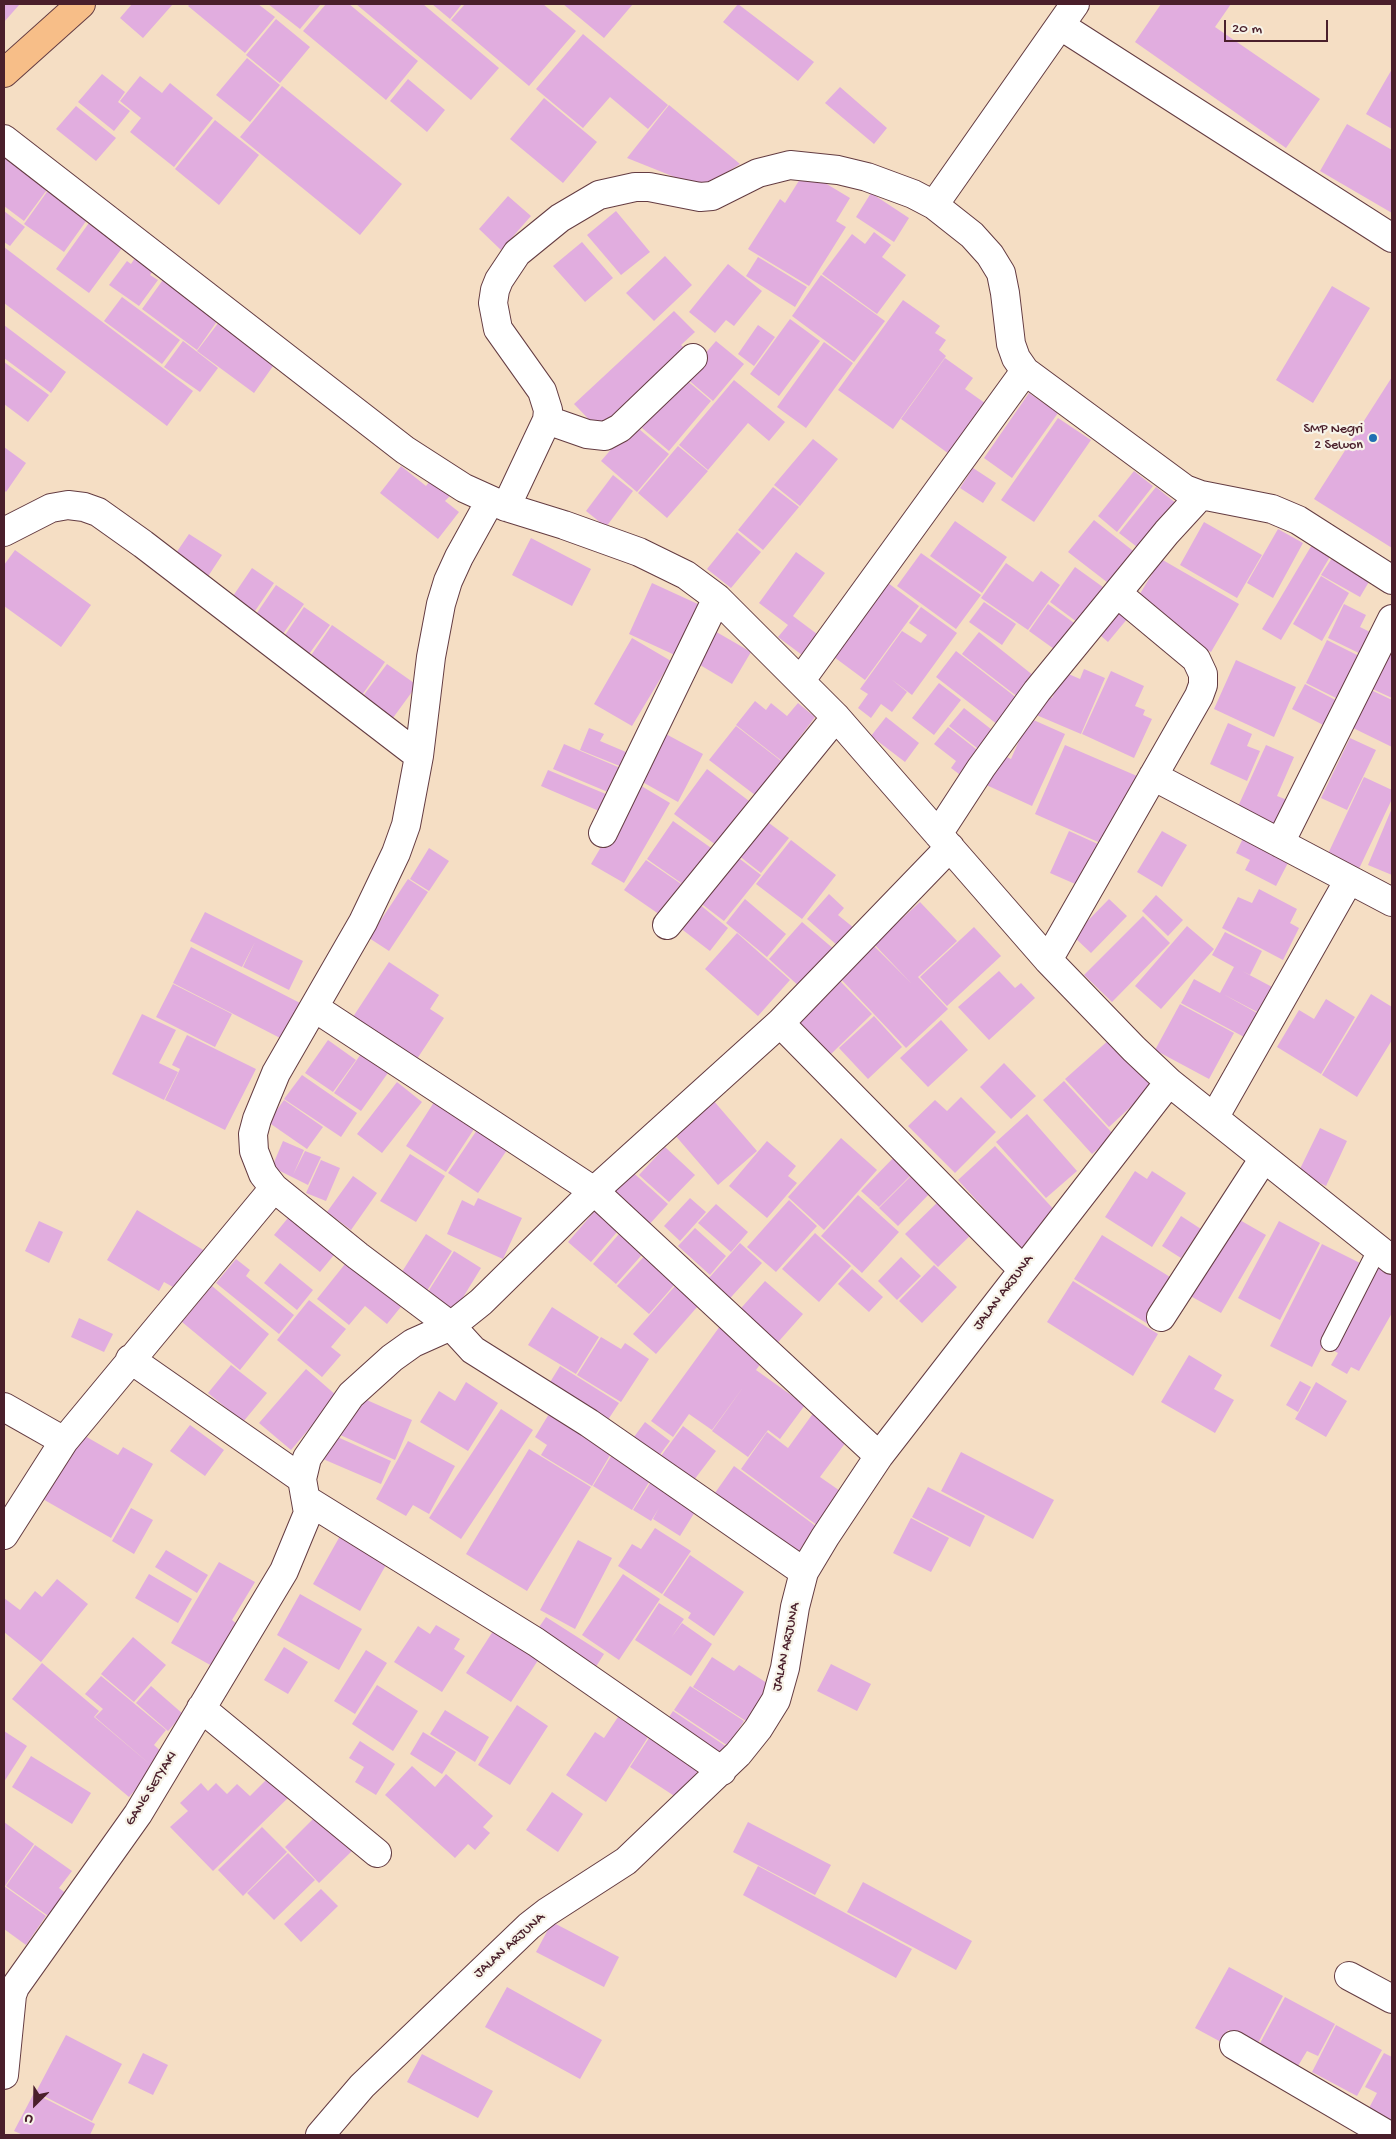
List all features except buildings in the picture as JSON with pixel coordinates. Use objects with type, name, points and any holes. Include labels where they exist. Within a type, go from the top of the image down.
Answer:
[{"type":"main road","points":[[4,73],[81,4]]},
{"type":"street","points":[[934,205],[1075,4]]},
{"type":"street","points":[[1061,26],[1392,238]]},
{"type":"street","points":[[4,139],[405,450],[464,488],[498,504],[639,552],[686,575],[717,598],[836,717],[1048,960],[1169,1082],[1385,1254]]},
{"type":"street","points":[[804,1572],[588,1423],[473,1350],[451,1326],[358,1256],[274,1188],[263,1174],[254,1151],[253,1134],[257,1119],[276,1073],[363,922],[396,854],[406,825],[419,756],[431,657],[441,604],[448,581],[459,557],[498,504],[547,420],[547,402],[542,391],[498,329],[492,303],[499,280],[517,253],[533,238],[581,204],[599,195],[635,187],[649,187],[700,197],[712,196],[758,173],[790,165],[838,170],[867,177],[913,194],[934,205],[972,235],[990,255],[1001,273],[1011,344],[1016,358],[1024,371],[1185,488],[1201,495],[1272,510],[1298,520],[1392,580]]},
{"type":"street","points":[[547,420],[587,434],[605,436],[620,428],[693,358]]},
{"type":"street","points":[[801,680],[1024,371]]},
{"type":"street","name":"GANG SETYAKI","points":[[4,2075],[15,1987],[138,1814],[287,1564],[308,1513],[304,1490],[307,1458],[351,1395],[392,1358],[413,1343],[451,1326],[481,1302],[594,1191],[780,1023],[944,841],[981,768],[1037,691],[1167,532],[1201,495]]},
{"type":"street","points":[[4,532],[51,508],[59,506],[84,507],[98,512],[143,544],[419,756]]},
{"type":"street","points":[[1048,960],[1199,696],[1204,674],[1196,659],[1118,594]]},
{"type":"street","points":[[603,833],[717,598]]},
{"type":"street","points":[[1280,843],[1392,619]]},
{"type":"street","points":[[667,926],[836,717]]},
{"type":"street","points":[[1153,776],[1392,902]]},
{"type":"street","points":[[1214,1118],[1350,880]]},
{"type":"street","points":[[315,1008],[594,1191],[879,1456]]},
{"type":"street","points":[[780,1023],[1022,1269]]},
{"type":"street","name":"JALAN ARJUNA","points":[[320,2135],[362,2086],[529,1926],[547,1912],[626,1861],[722,1771],[758,1729],[776,1700],[785,1668],[795,1607],[804,1572],[879,1456],[1022,1269],[1169,1082]]},
{"type":"street","points":[[1161,1316],[1264,1158]]},
{"type":"street","points":[[4,1535],[64,1441],[130,1359],[198,1282],[274,1188]]},
{"type":"street","points":[[130,1359],[304,1490],[536,1642],[722,1771]]},
{"type":"street","points":[[4,1407],[64,1441]]},
{"type":"street","points":[[201,1708],[378,1853]]},
{"type":"street","points":[[1349,1976],[1392,1999]]},
{"type":"street","points":[[1234,2045],[1388,2135]]},
{"type":"lane","points":[[1330,1342],[1385,1254]]},
{"type":"place","name":"SMP Negri 2 Sewon","points":[[1373,438]]}]
